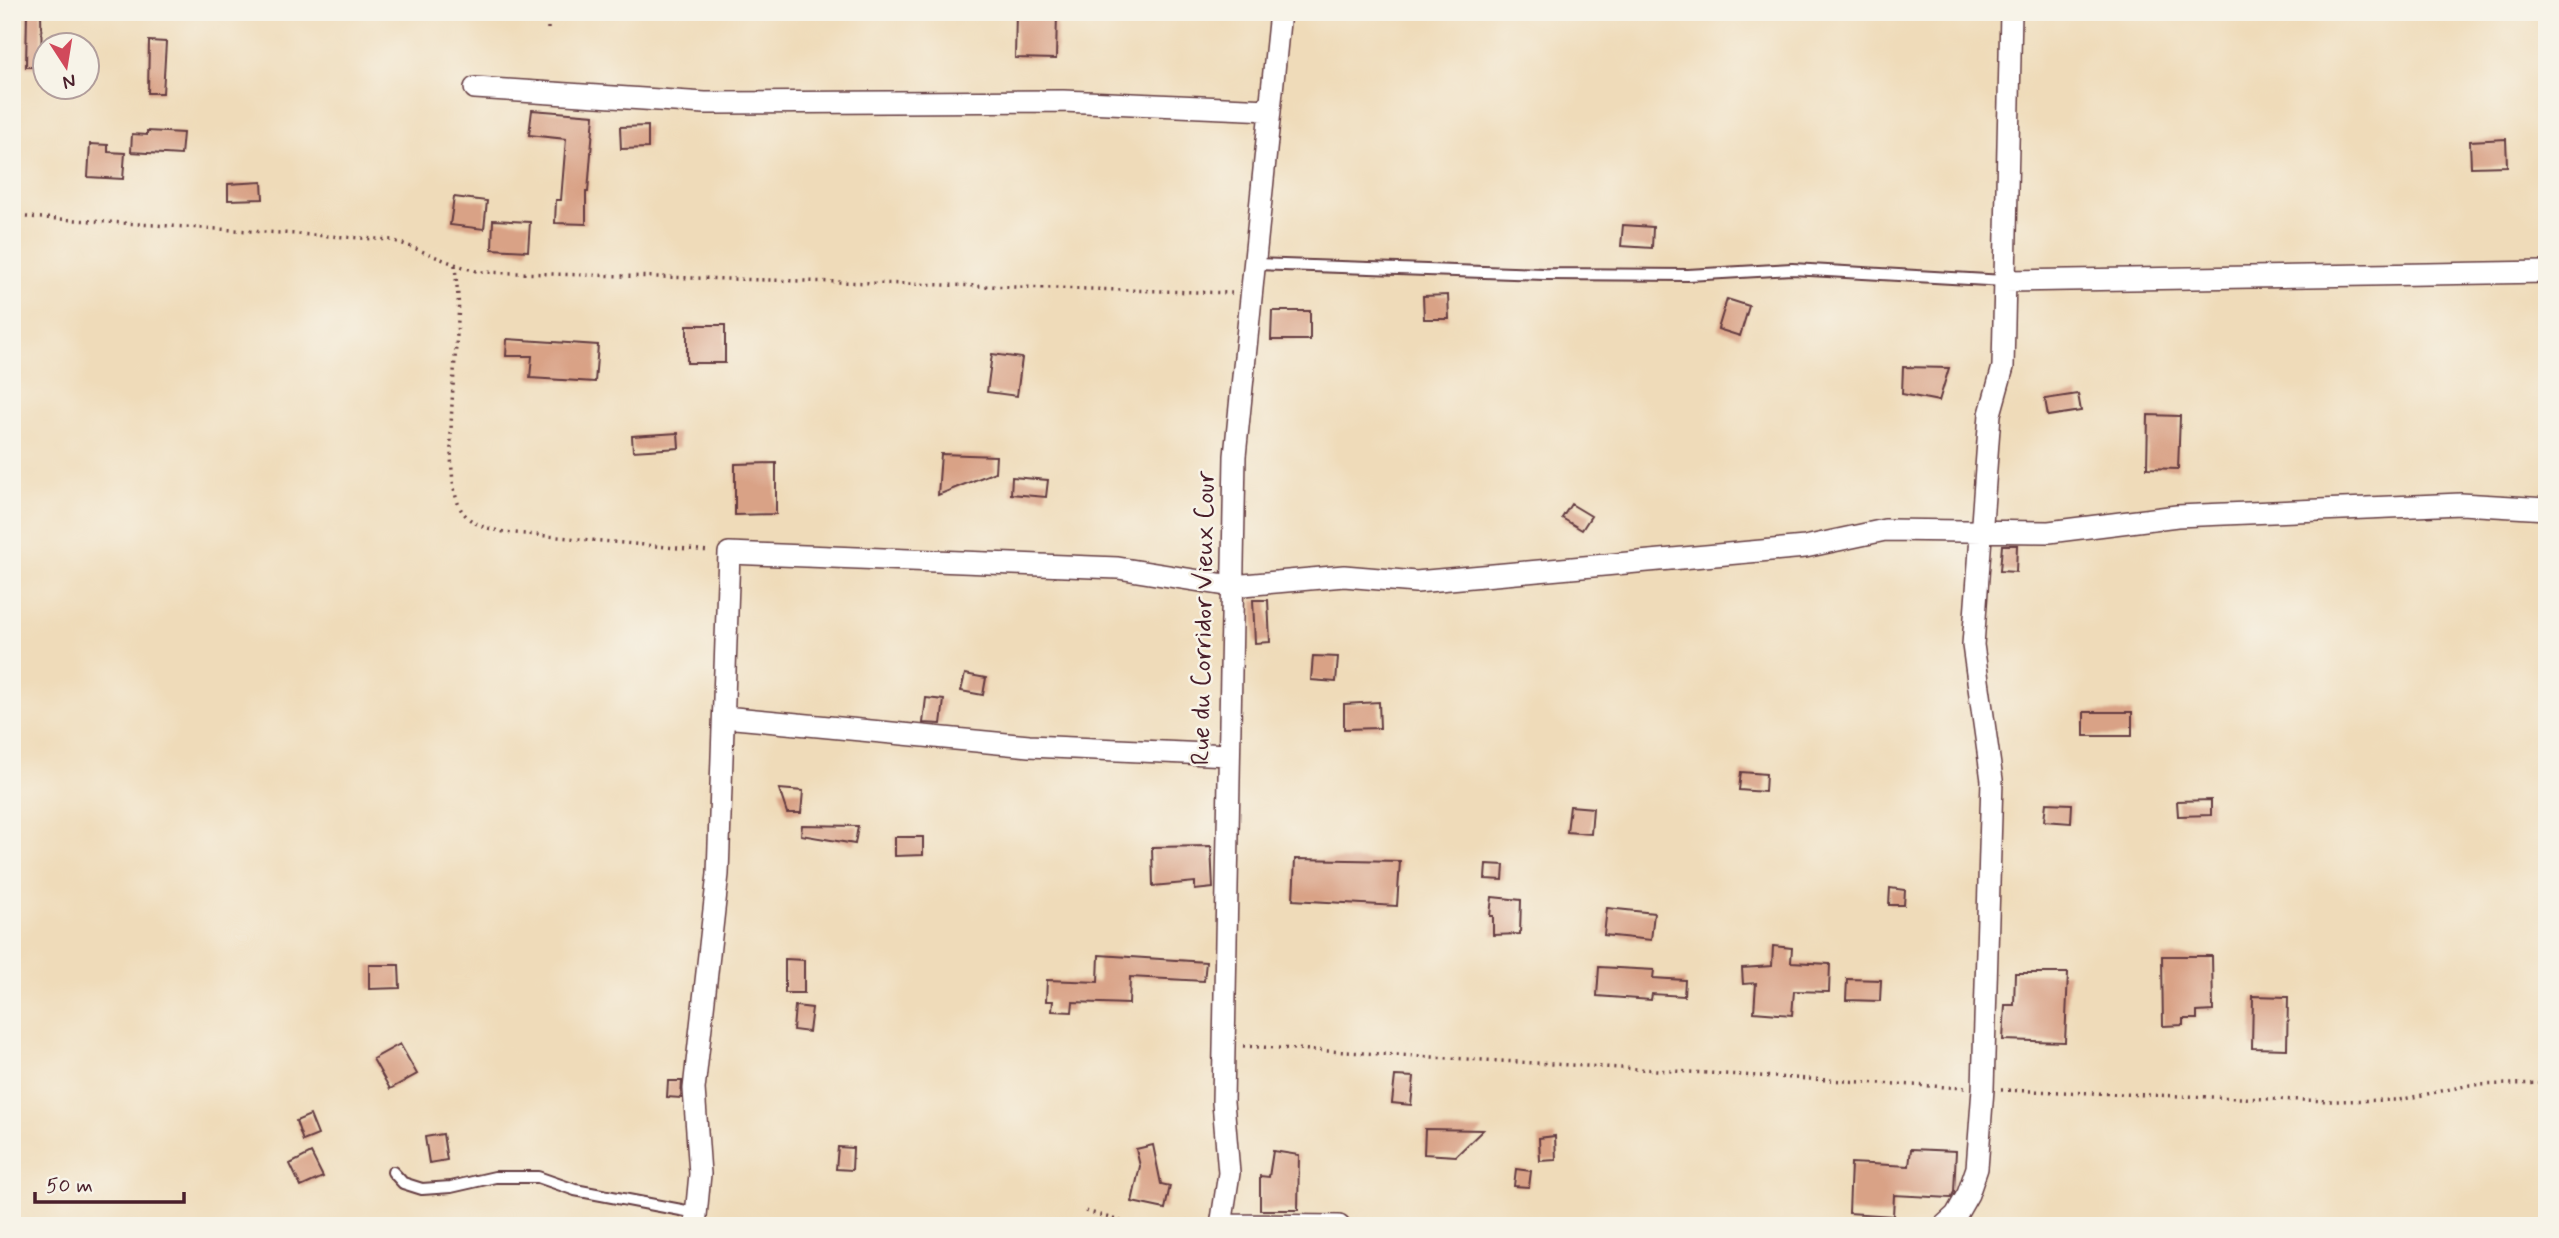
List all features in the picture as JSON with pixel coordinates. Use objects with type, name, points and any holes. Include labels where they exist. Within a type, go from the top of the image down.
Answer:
[{"type":"street","name":"Rue du Corridor Vieux Cour","points":[[1222,1225],[1229,1173],[1223,1101],[1235,456],[1280,12]]},
{"type":"street","points":[[1944,1226],[1956,1215],[1968,1194],[1977,1168],[1983,1089],[1992,780],[1973,645],[1990,414],[2003,367],[2011,12]]},
{"type":"street","points":[[475,88],[705,103],[1063,101],[1270,110]]},
{"type":"street","points":[[2005,281],[2547,272]]},
{"type":"street","points":[[696,1219],[700,1174],[694,1089],[718,874],[729,553],[1118,568],[1232,586],[1344,576],[1416,582],[1805,547],[1885,530],[2049,532],[2176,516],[2461,504],[2547,509]]},
{"type":"street","points":[[724,717],[1029,746],[1229,755]]},
{"type":"street","points":[[1222,1225],[1339,1226]]},
{"type":"lane","points":[[1255,264],[1531,274],[1688,275],[1792,269],[2005,281]]},
{"type":"lane","points":[[393,1172],[403,1183],[422,1189],[495,1177],[538,1177],[575,1190],[696,1219]]},
{"type":"path","points":[[548,12],[548,29]]},
{"type":"path","points":[[12,216],[392,240],[480,272],[1251,294]]},
{"type":"path","points":[[455,265],[459,316],[454,366],[452,470],[461,510],[477,526],[504,532],[729,553]]},
{"type":"path","points":[[1224,1045],[1983,1089],[2331,1101],[2399,1100],[2470,1086],[2547,1083]]},
{"type":"path","points":[[1086,1211],[1137,1226]]},
{"type":"building","points":[[27,12],[41,12],[41,32],[32,32],[32,67],[26,67]]},
{"type":"building","points":[[1016,12],[1057,12],[1056,59],[1015,58]]},
{"type":"building","points":[[149,41],[166,42],[163,93],[148,93]]},
{"type":"building","points":[[532,110],[594,115],[586,192],[586,224],[555,223],[556,200],[561,200],[566,139],[529,135]]},
{"type":"building","points":[[648,126],[648,148],[621,149],[620,127]]},
{"type":"building","points":[[147,131],[183,133],[181,155],[131,152],[132,134],[147,135]]},
{"type":"building","points":[[2506,139],[2507,166],[2471,167],[2470,141]]},
{"type":"building","points":[[90,144],[108,145],[108,152],[125,153],[123,179],[88,177]]},
{"type":"building","points":[[262,182],[263,199],[228,200],[228,184]]},
{"type":"building","points":[[454,197],[487,201],[484,229],[450,225]]},
{"type":"building","points":[[493,220],[530,222],[528,251],[492,249]]},
{"type":"building","points":[[1623,225],[1653,227],[1652,248],[1621,246]]},
{"type":"building","points":[[1448,295],[1449,319],[1424,319],[1423,296]]},
{"type":"building","points":[[1727,299],[1749,306],[1740,336],[1718,329]]},
{"type":"building","points":[[1272,311],[1310,311],[1310,340],[1271,340]]},
{"type":"building","points":[[687,325],[725,325],[725,363],[687,363]]},
{"type":"building","points":[[507,339],[598,345],[595,382],[530,378],[532,356],[506,356]]},
{"type":"building","points":[[992,354],[1022,358],[1017,396],[987,392]]},
{"type":"building","points":[[1903,367],[1949,368],[1939,401],[1902,394]]},
{"type":"building","points":[[2078,394],[2081,411],[2048,416],[2045,399]]},
{"type":"building","points":[[2148,415],[2180,416],[2178,469],[2147,468]]},
{"type":"building","points":[[678,433],[679,448],[633,451],[632,436]]},
{"type":"building","points":[[941,454],[996,456],[995,472],[938,495]]},
{"type":"building","points":[[776,463],[776,514],[735,515],[735,464]]},
{"type":"building","points":[[1012,477],[1048,480],[1046,497],[1011,494]]},
{"type":"building","points":[[1571,504],[1591,516],[1582,530],[1562,518]]},
{"type":"building","points":[[2002,545],[2017,545],[2016,572],[2000,571]]},
{"type":"building","points":[[1253,600],[1268,600],[1270,642],[1255,643]]},
{"type":"building","points":[[1313,656],[1338,657],[1336,682],[1311,680]]},
{"type":"building","points":[[965,674],[986,678],[983,695],[961,691]]},
{"type":"building","points":[[926,698],[944,700],[941,724],[923,723]]},
{"type":"building","points":[[1379,702],[1380,728],[1344,729],[1344,704]]},
{"type":"building","points":[[2084,712],[2132,712],[2132,736],[2084,736]]},
{"type":"building","points":[[1741,772],[1766,774],[1765,792],[1739,790]]},
{"type":"building","points":[[779,789],[803,791],[801,813],[787,813]]},
{"type":"building","points":[[2211,800],[2211,815],[2178,816],[2177,801]]},
{"type":"building","points":[[2046,803],[2072,804],[2071,823],[2044,821]]},
{"type":"building","points":[[1570,806],[1593,808],[1591,834],[1567,832]]},
{"type":"building","points":[[802,825],[858,826],[855,844],[801,835]]},
{"type":"building","points":[[895,837],[923,837],[923,855],[895,856]]},
{"type":"building","points":[[1211,846],[1213,888],[1195,890],[1195,882],[1153,886],[1152,847]]},
{"type":"building","points":[[1295,859],[1400,861],[1397,906],[1293,900]]},
{"type":"building","points":[[1486,864],[1504,865],[1503,880],[1485,879]]},
{"type":"building","points":[[1890,888],[1905,890],[1904,905],[1889,905]]},
{"type":"building","points":[[1492,897],[1521,900],[1520,934],[1493,935],[1493,916],[1490,916]]},
{"type":"building","points":[[1607,908],[1654,913],[1651,940],[1604,935]]},
{"type":"building","points":[[1773,946],[1792,948],[1791,962],[1830,964],[1829,992],[1794,991],[1792,1015],[1754,1012],[1756,983],[1743,984],[1742,968],[1772,966]]},
{"type":"building","points":[[1099,955],[1206,962],[1204,981],[1130,977],[1129,1004],[1073,1002],[1072,1012],[1052,1011],[1053,1001],[1046,1001],[1047,980],[1098,982]]},
{"type":"building","points":[[2162,956],[2212,956],[2213,1011],[2197,1012],[2197,1019],[2183,1019],[2183,1025],[2163,1026]]},
{"type":"building","points":[[785,959],[804,960],[804,993],[785,993]]},
{"type":"building","points":[[369,965],[399,965],[400,988],[369,989]]},
{"type":"building","points":[[1599,967],[1654,970],[1653,978],[1685,980],[1684,996],[1652,994],[1651,1000],[1597,996]]},
{"type":"building","points":[[2015,973],[2068,973],[2065,1042],[2003,1040],[2005,1005],[2014,1005]]},
{"type":"building","points":[[1847,979],[1881,980],[1880,1001],[1846,1000]]},
{"type":"building","points":[[2253,996],[2288,997],[2287,1049],[2252,1048]]},
{"type":"building","points":[[795,1006],[812,1008],[809,1032],[793,1030]]},
{"type":"building","points":[[400,1044],[417,1074],[390,1089],[373,1059]]},
{"type":"building","points":[[1395,1076],[1414,1077],[1411,1105],[1392,1103]]},
{"type":"building","points":[[668,1081],[682,1081],[681,1098],[667,1097]]},
{"type":"building","points":[[310,1115],[318,1135],[303,1141],[296,1121]]},
{"type":"building","points":[[1425,1129],[1483,1130],[1456,1156],[1424,1154]]},
{"type":"building","points":[[443,1134],[447,1160],[429,1163],[425,1137]]},
{"type":"building","points":[[1555,1136],[1556,1160],[1540,1161],[1539,1138]]},
{"type":"building","points":[[1153,1145],[1161,1184],[1170,1186],[1165,1209],[1132,1202],[1140,1166],[1136,1149]]},
{"type":"building","points":[[838,1147],[853,1148],[852,1170],[836,1169]]},
{"type":"building","points":[[1911,1149],[1956,1151],[1954,1192],[1951,1198],[1894,1195],[1893,1216],[1849,1213],[1851,1163],[1909,1166]]},
{"type":"building","points":[[1273,1151],[1299,1155],[1298,1210],[1260,1210],[1260,1176],[1269,1177]]},
{"type":"building","points":[[311,1153],[323,1177],[301,1187],[290,1164]]},
{"type":"building","points":[[1516,1169],[1531,1171],[1529,1187],[1514,1186]]}]
